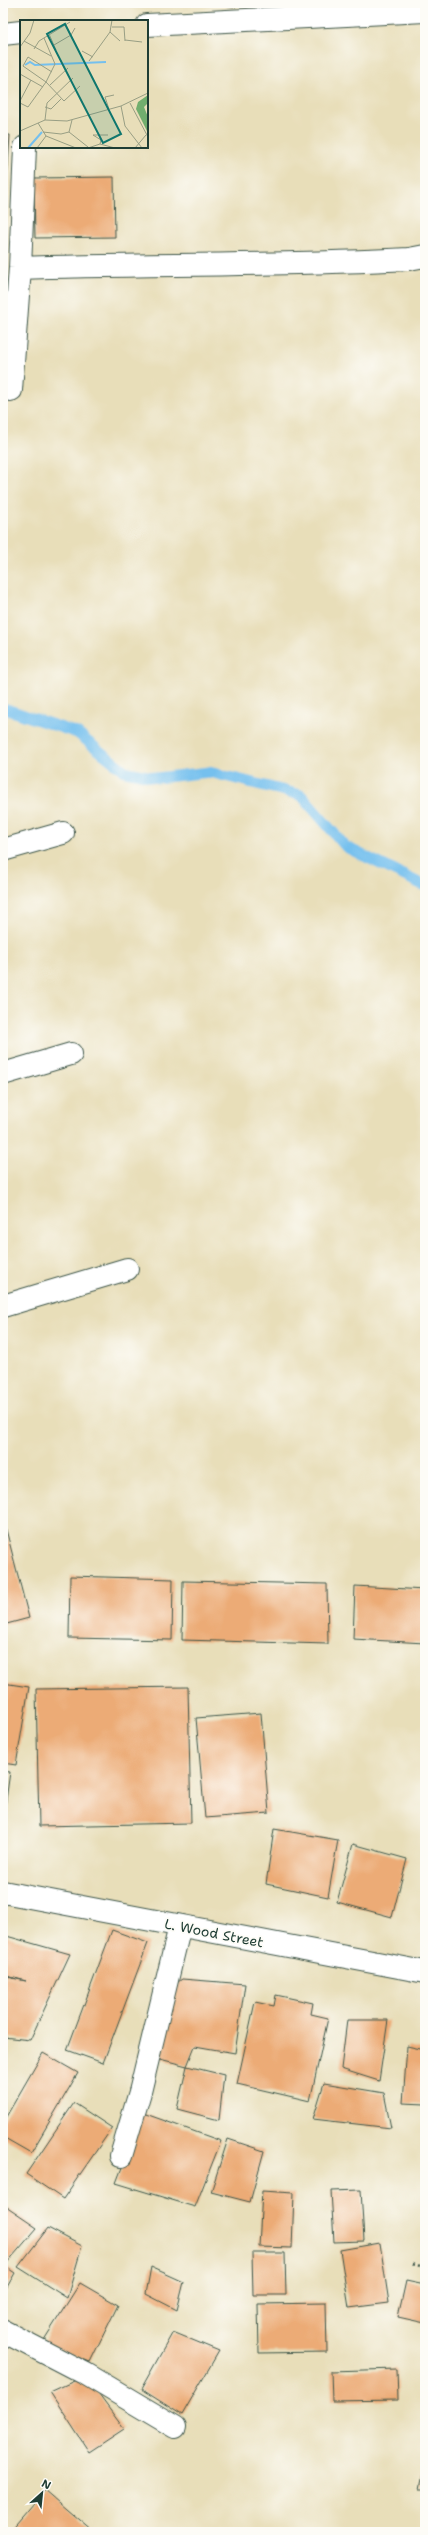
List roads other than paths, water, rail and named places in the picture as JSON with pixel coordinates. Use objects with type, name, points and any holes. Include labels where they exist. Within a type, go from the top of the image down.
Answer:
[{"type":"street","points":[[148,25],[425,11]]},
{"type":"street","points":[[3,34],[20,32]]},
{"type":"street","points":[[11,390],[20,268],[25,148]]},
{"type":"street","points":[[20,268],[183,264],[296,265],[409,259],[425,256]]},
{"type":"street","points":[[3,850],[63,833]]},
{"type":"street","points":[[3,1074],[72,1054]]},
{"type":"street","points":[[3,1306],[127,1269]]},
{"type":"street","name":"L. Wood Street","points":[[3,1892],[425,1972]]},
{"type":"street","points":[[121,2156],[142,2085],[180,1926]]},
{"type":"street","points":[[3,2331],[86,2374],[175,2427]]},
{"type":"waterway","points":[[3,708],[77,733],[125,771],[157,778],[209,772],[301,795],[346,847],[425,886]]}]
